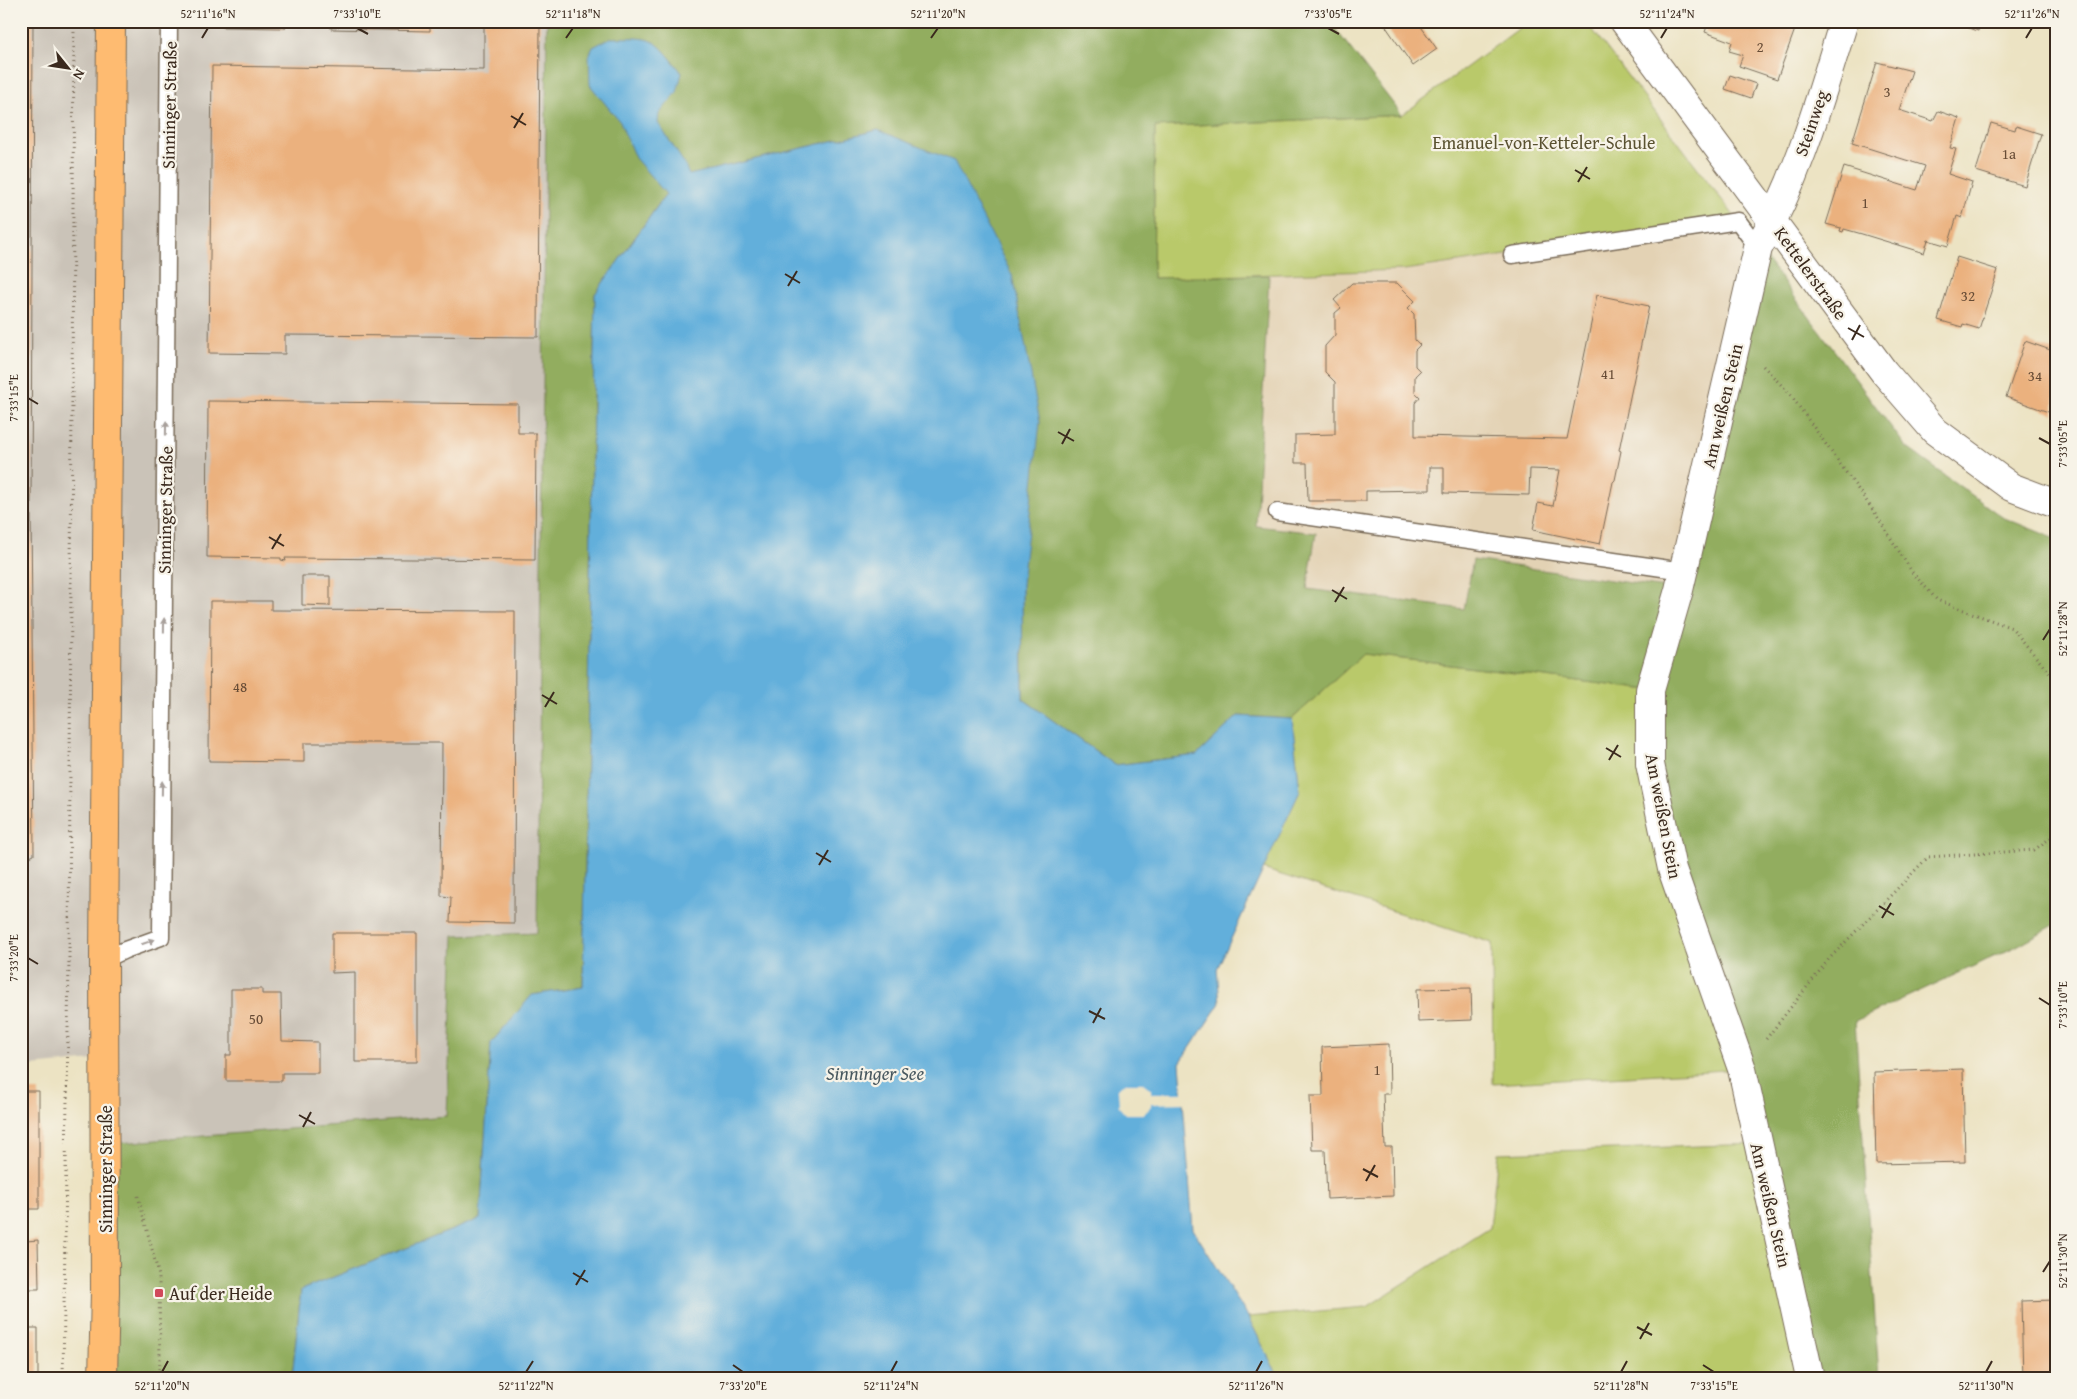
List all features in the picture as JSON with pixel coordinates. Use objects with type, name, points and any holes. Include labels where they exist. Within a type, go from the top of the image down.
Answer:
[{"type":"main road","name":"Sinninger Straße","points":[[103,1378],[111,21]]},
{"type":"street","name":"Kettelerstraße","points":[[1624,21],[1884,372],[1935,431],[2011,487],[2056,504]]},
{"type":"street","name":"Steinweg","points":[[1773,222],[1810,132],[1844,21]]},
{"type":"street","name":"Am weißen Stein","points":[[1773,222],[1758,248],[1684,571],[1650,690],[1650,764],[1672,869],[1742,1069],[1810,1378]]},
{"type":"lane","name":"Sinninger Straße","points":[[104,960],[161,937],[169,21]]},
{"type":"lane","points":[[1512,255],[1738,221],[1758,248]]},
{"type":"lane","points":[[1277,512],[1684,571]]},
{"type":"path","points":[[63,1378],[70,958],[74,21]]},
{"type":"path","points":[[1737,338],[1790,394],[1875,513],[1912,572],[1937,600],[2012,628],[2056,680]]},
{"type":"path","points":[[1742,1069],[1829,959],[1928,856],[2034,850],[2056,834]]},
{"type":"shaded area","points":[[21,21],[547,21],[537,933],[454,937],[447,1116],[108,1144],[105,1059],[21,1067]]},
{"type":"shaded area","points":[[1529,21],[1586,21],[1758,248],[1679,590],[1473,560],[1464,610],[1307,589],[1256,526],[1269,276],[1153,278],[1155,127],[1402,115]]},
{"type":"green space","points":[[547,21],[1329,21],[1402,115],[1155,127],[1153,278],[1269,275],[1256,526],[1316,533],[1307,589],[1464,609],[1473,560],[1679,590],[1758,248],[1906,447],[2002,517],[2056,539],[2056,924],[2015,947],[1855,1021],[1879,1378],[1810,1378],[1748,1102],[1672,869],[1650,690],[1363,654],[1292,719],[1238,716],[1197,755],[1115,765],[1023,699],[1022,585],[878,130],[677,178],[595,294],[583,987],[532,995],[491,1043],[480,1219],[301,1290],[292,1378],[104,1378],[108,1144],[447,1116],[454,936],[537,933]]},
{"type":"green space","name":"Emanuel-von-Ketteler-Schule","points":[[1529,21],[1586,21],[1738,221],[1404,270],[1153,278],[1155,127],[1402,115]]},
{"type":"green space","points":[[1363,654],[1650,690],[1742,1069],[1493,1084],[1492,943],[1263,869],[1300,791],[1292,719]]},
{"type":"green space","points":[[1758,1144],[1810,1378],[1279,1378],[1248,1317],[1367,1307],[1490,1228],[1498,1153]]},
{"type":"water","name":"Sinninger See","points":[[610,38],[637,38],[653,42],[665,52],[682,73],[677,92],[659,114],[658,123],[684,163],[689,175],[878,130],[954,161],[1012,275],[1040,422],[1022,585],[1023,699],[1115,765],[1197,755],[1238,716],[1292,719],[1300,791],[1217,969],[1220,1003],[1180,1063],[1193,1229],[1248,1317],[1279,1378],[292,1378],[301,1290],[480,1219],[491,1043],[532,995],[583,987],[595,294],[666,194],[635,158],[620,122],[590,85],[589,56],[593,47]]},
{"type":"pier","points":[[1125,1083],[1143,1083],[1151,1089],[1151,1093],[1185,1093],[1185,1103],[1151,1104],[1151,1107],[1144,1114],[1125,1114],[1119,1107],[1118,1089]]},
{"type":"building","points":[[21,21],[33,21],[31,511],[34,855],[21,861]]},
{"type":"building","points":[[224,21],[278,21],[278,25],[286,25],[285,28],[223,27]]},
{"type":"building","points":[[332,21],[430,21],[430,31],[331,29]]},
{"type":"building","points":[[484,21],[540,21],[538,337],[285,335],[285,354],[209,353],[212,66],[484,70]]},
{"type":"building","points":[[1382,21],[1417,21],[1437,49],[1413,66]]},
{"type":"building","points":[[1709,21],[1798,21],[1777,79],[1739,66],[1743,55],[1729,51],[1732,42],[1705,32]]},
{"type":"building","points":[[1949,21],[1981,21],[1978,31]]},
{"type":"building","points":[[1877,62],[1912,71],[1899,110],[1933,121],[1938,111],[1959,118],[1950,148],[1956,149],[1948,174],[1972,182],[1962,218],[1957,216],[1948,246],[1928,240],[1924,253],[1844,229],[1843,232],[1840,231],[1841,228],[1826,224],[1844,167],[1917,190],[1925,166],[1852,143]]},
{"type":"building","points":[[1730,75],[1756,84],[1751,98],[1725,89]]},
{"type":"building","points":[[1991,123],[2015,130],[2016,126],[2041,134],[2025,186],[1976,171]]},
{"type":"building","points":[[1957,257],[1998,270],[1979,329],[1963,324],[1962,327],[1938,320]]},
{"type":"building","points":[[1352,283],[1397,283],[1415,301],[1408,308],[1414,314],[1415,340],[1420,345],[1415,350],[1415,366],[1420,371],[1415,376],[1415,392],[1420,397],[1415,403],[1415,436],[1567,439],[1597,295],[1649,306],[1619,450],[1621,451],[1600,544],[1533,530],[1538,503],[1553,506],[1560,470],[1530,469],[1529,495],[1444,493],[1444,467],[1430,467],[1430,490],[1366,491],[1366,501],[1308,501],[1307,463],[1295,463],[1295,435],[1335,434],[1335,382],[1325,372],[1325,346],[1335,335],[1335,313],[1341,308],[1334,300]]},
{"type":"building","points":[[2025,341],[2056,352],[2054,414],[2006,397]]},
{"type":"building","points":[[208,401],[518,404],[518,433],[536,433],[535,560],[285,558],[286,561],[281,560],[281,558],[207,557]]},
{"type":"building","points":[[302,576],[330,576],[330,606],[302,605]]},
{"type":"building","points":[[210,601],[271,601],[271,610],[515,611],[514,923],[450,922],[451,897],[441,896],[442,743],[304,743],[304,762],[209,761]]},
{"type":"building","points":[[332,933],[417,933],[417,1062],[355,1062],[355,972],[332,973]]},
{"type":"building","points":[[1471,988],[1472,1020],[1418,1022],[1417,989]]},
{"type":"building","points":[[231,989],[262,989],[262,994],[281,994],[282,1041],[318,1042],[318,1073],[282,1073],[282,1081],[226,1081],[226,1055],[231,1055]]},
{"type":"building","points":[[1389,1044],[1390,1094],[1383,1094],[1385,1147],[1392,1147],[1393,1196],[1327,1199],[1325,1150],[1312,1150],[1310,1096],[1323,1096],[1322,1047]]},
{"type":"building","points":[[1963,1069],[1965,1162],[1876,1164],[1874,1072]]},
{"type":"building","points":[[21,1091],[39,1091],[39,1209],[21,1209]]},
{"type":"building","points":[[21,1228],[25,1228],[26,1241],[38,1240],[39,1289],[21,1289]]},
{"type":"building","points":[[2056,1300],[2056,1378],[2023,1378],[2021,1301]]},
{"type":"building","points":[[21,1328],[38,1328],[38,1378],[21,1378]]},
{"type":"place","name":"Auf der Heide","points":[[159,1293]]}]
